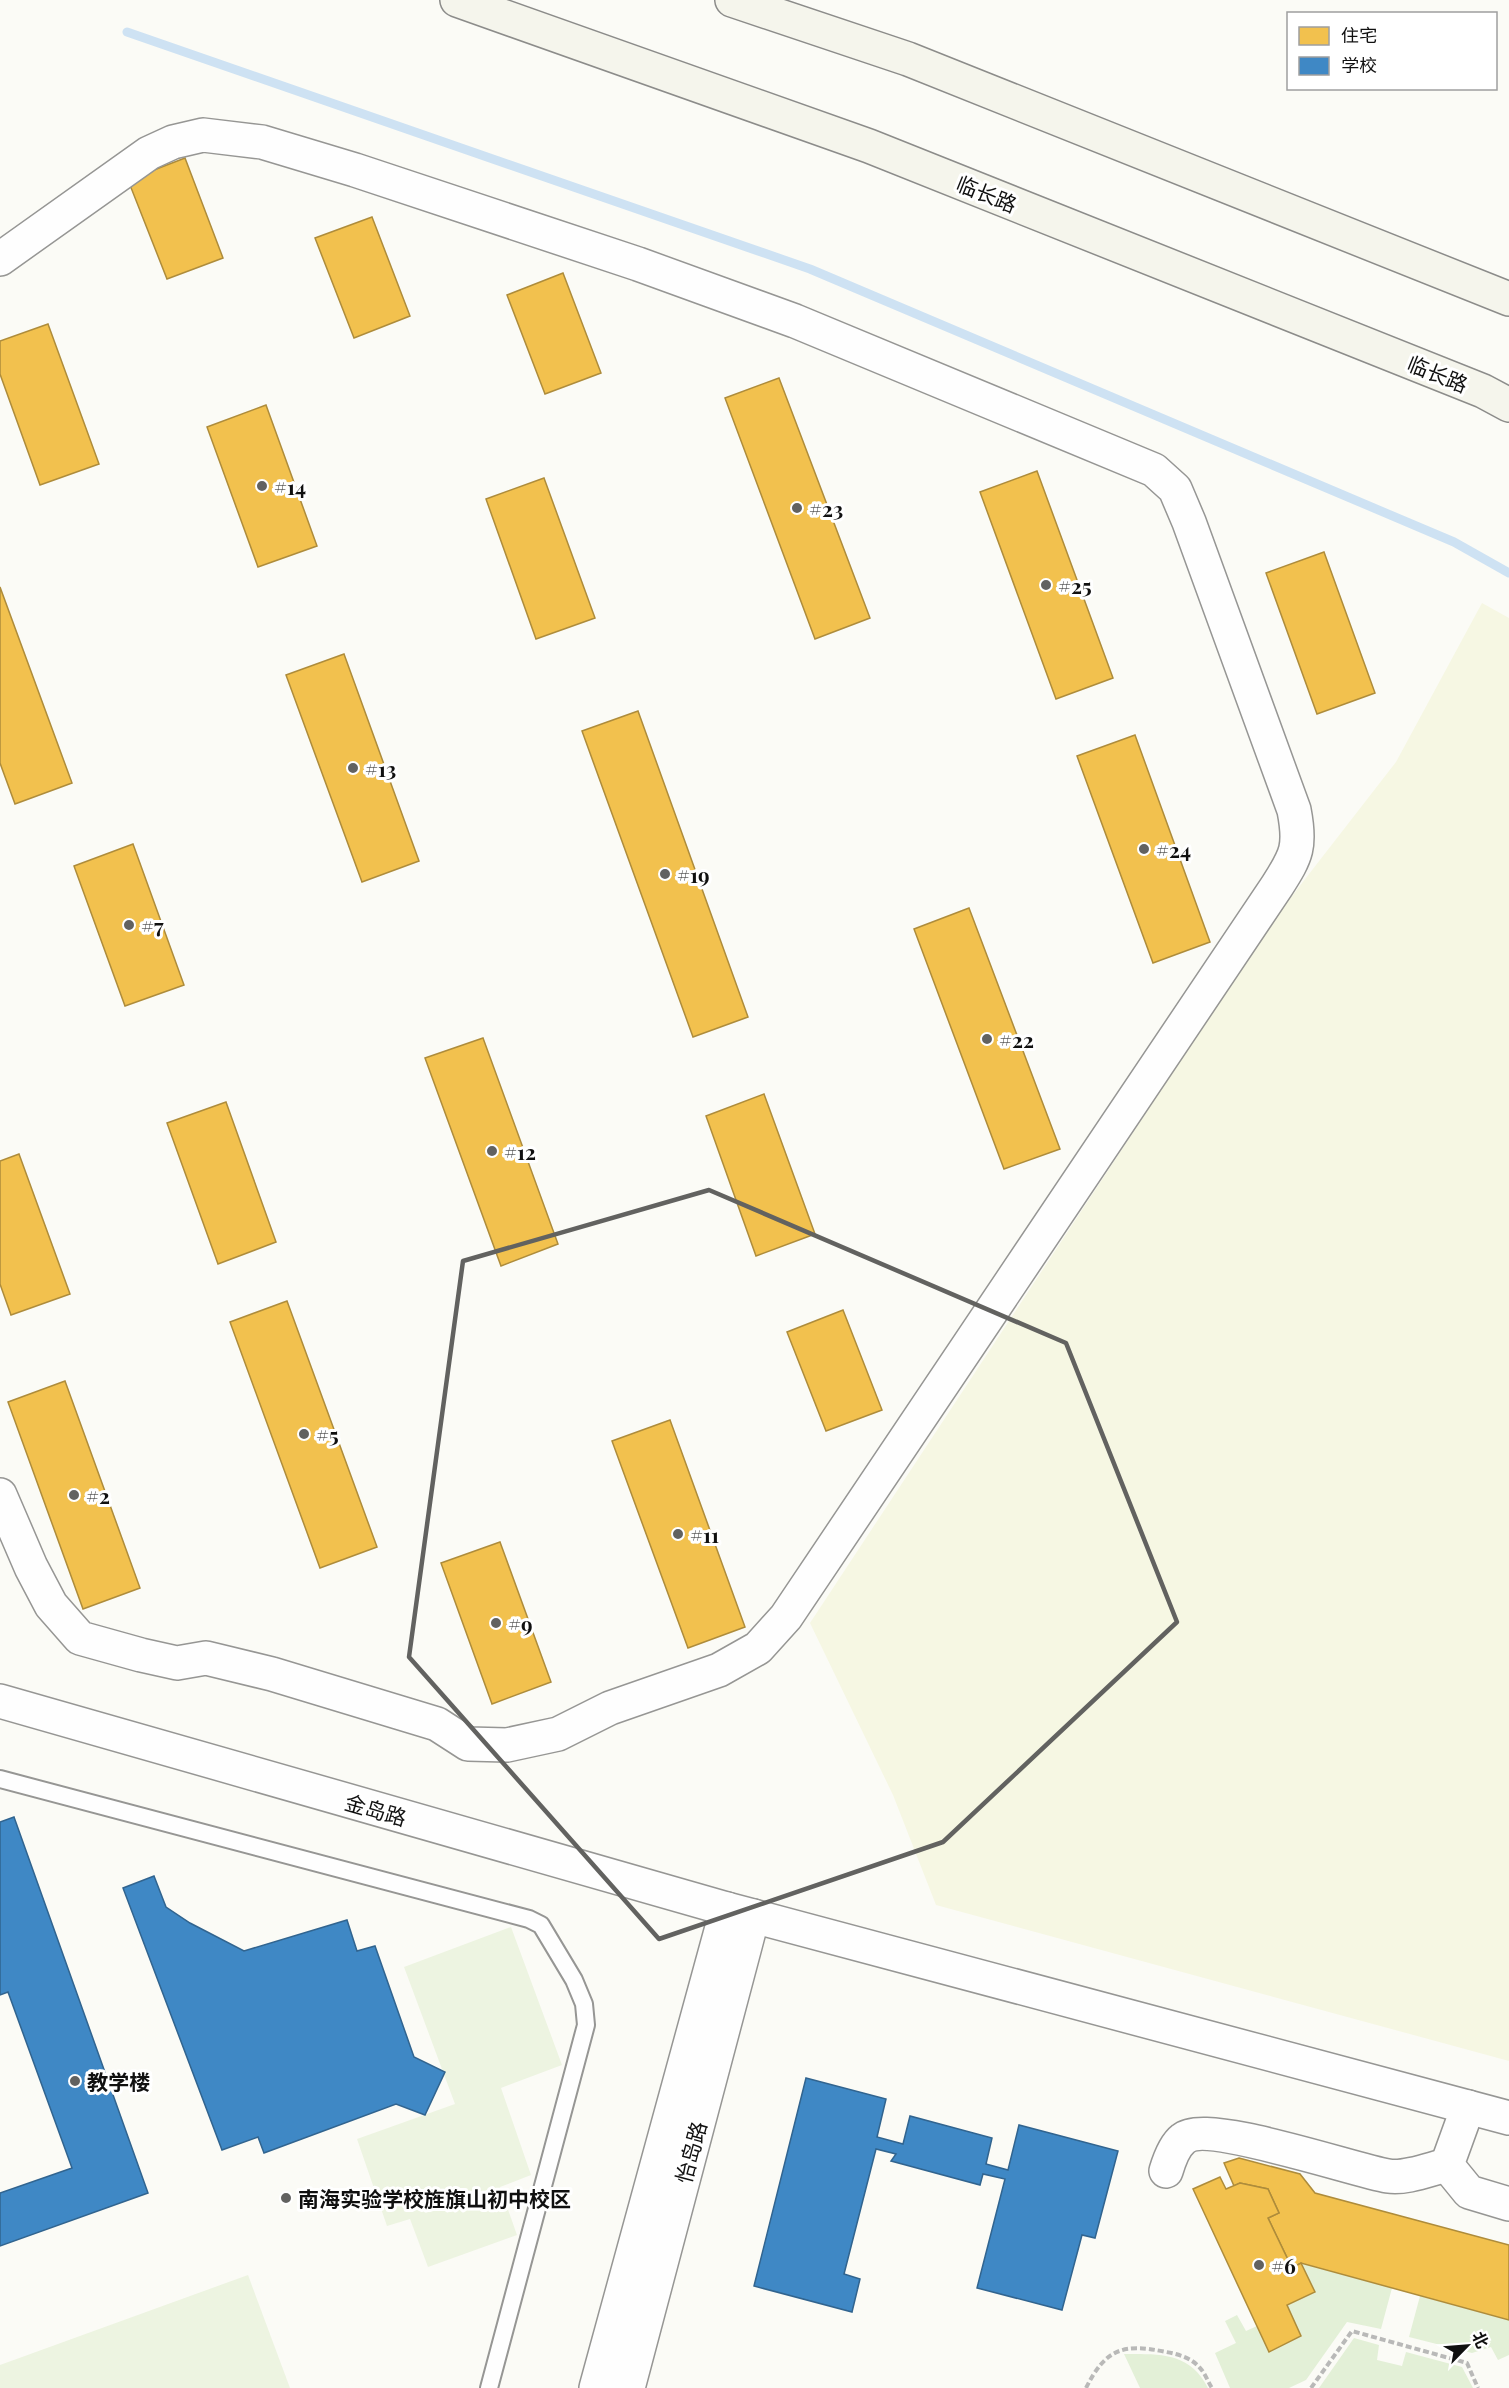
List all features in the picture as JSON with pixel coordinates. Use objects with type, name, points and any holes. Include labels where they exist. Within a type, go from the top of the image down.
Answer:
[{"type":"main road","name":"临长路","points":[[458,0],[869,146],[1483,391],[1509,405]]},
{"type":"main road","points":[[732,0],[908,59],[1509,299]]},
{"type":"street","points":[[0,259],[149,153],[173,142],[203,135],[262,142],[355,170],[638,264],[795,321],[1154,470],[1175,489],[1189,522],[1294,810],[1299,835],[1293,860],[1277,886],[786,1617],[759,1648],[719,1670],[610,1708],[558,1734],[507,1745],[468,1744],[437,1724],[272,1674],[206,1658],[177,1663],[80,1638],[51,1605],[31,1567],[0,1496]]},
{"type":"street","name":"金岛路","points":[[0,1701],[740,1912],[1509,2118]]},
{"type":"street","points":[[596,2388],[740,1912]]},
{"type":"street","name":"怡岛路","points":[[628,2388],[740,1912]]},
{"type":"street","points":[[1447,2165],[1468,2108]]},
{"type":"street","points":[[1166,2171],[1170,2157],[1183,2138],[1199,2133],[1260,2144],[1391,2176],[1447,2165]]},
{"type":"street","points":[[1447,2165],[1469,2192],[1509,2204]]},
{"type":"lane","points":[[0,1779],[518,1916],[540,1924],[574,1980],[585,2004],[586,2025],[489,2388]]},
{"type":"path","points":[[1311,2388],[1352,2331],[1467,2363],[1478,2388]]},
{"type":"path","points":[[1086,2388],[1099,2365],[1130,2346],[1181,2355],[1199,2367],[1212,2388]]},
{"type":"highlighted area","points":[[709,1190],[1066,1343],[1177,1622],[943,1842],[659,1939],[409,1657],[463,1261]]},
{"type":"green space","points":[[1482,603],[1509,618],[1509,2061],[936,1905],[893,1795],[810,1623],[1271,923],[1396,762]]},
{"type":"green space","points":[[511,1927],[562,2065],[501,2088],[531,2175],[500,2187],[517,2235],[428,2267],[410,2219],[387,2226],[357,2139],[455,2104],[404,1967]]},
{"type":"green space","points":[[1301,2263],[1392,2288],[1381,2329],[1347,2322],[1306,2380],[1289,2388],[1230,2388],[1215,2353],[1236,2343],[1225,2321],[1237,2315],[1246,2331],[1257,2326],[1269,2351],[1301,2336],[1287,2305],[1315,2292]]},
{"type":"green space","points":[[248,2275],[290,2388],[0,2388],[0,2365]]},
{"type":"green space","points":[[1420,2296],[1509,2320],[1509,2355],[1498,2360],[1491,2347],[1472,2353],[1409,2337]]},
{"type":"green space","points":[[1354,2338],[1379,2345],[1377,2360],[1402,2366],[1406,2352],[1462,2367],[1473,2388],[1319,2388]]},
{"type":"green space","points":[[1124,2354],[1161,2355],[1183,2361],[1201,2376],[1208,2388],[1140,2388]]},
{"type":"building: 住宅","points":[[185,158],[223,258],[167,279],[128,180]]},
{"type":"building: 住宅","points":[[372,217],[410,316],[354,338],[315,238]]},
{"type":"building: 住宅","points":[[563,273],[601,373],[545,394],[507,295]]},
{"type":"building: 住宅","points":[[48,324],[99,464],[40,485],[0,374],[0,341]]},
{"type":"building: 住宅","name":"#23","points":[[779,378],[870,618],[815,639],[725,398]]},
{"type":"building: 住宅","name":"#14","points":[[266,405],[317,546],[258,567],[207,427]]},
{"type":"building: 住宅","name":"#25","points":[[1037,471],[1113,678],[1056,699],[980,492]]},
{"type":"building: 住宅","points":[[544,478],[595,618],[536,639],[486,499]]},
{"type":"building: 住宅","points":[[1324,552],[1375,693],[1317,714],[1266,573]]},
{"type":"building: 住宅","points":[[0,587],[72,783],[15,804],[0,763]]},
{"type":"building: 住宅","name":"#13","points":[[344,654],[419,861],[362,882],[286,675]]},
{"type":"building: 住宅","name":"#19","points":[[638,711],[748,1017],[693,1037],[582,731]]},
{"type":"building: 住宅","name":"#24","points":[[1135,735],[1210,942],[1153,963],[1077,756]]},
{"type":"building: 住宅","name":"#7","points":[[133,844],[184,985],[125,1006],[74,866]]},
{"type":"building: 住宅","name":"#22","points":[[969,908],[1060,1149],[1004,1169],[914,929]]},
{"type":"building: 住宅","name":"#12","points":[[483,1038],[558,1244],[501,1266],[425,1058]]},
{"type":"building: 住宅","points":[[764,1094],[815,1234],[756,1256],[706,1116]]},
{"type":"building: 住宅","points":[[226,1102],[276,1242],[218,1264],[167,1123]]},
{"type":"building: 住宅","points":[[19,1154],[70,1294],[11,1315],[0,1284],[0,1161]]},
{"type":"building: 住宅","name":"#5","points":[[287,1301],[377,1547],[320,1568],[230,1322]]},
{"type":"building: 住宅","points":[[843,1310],[882,1410],[826,1431],[787,1332]]},
{"type":"building: 住宅","name":"#2","points":[[65,1381],[140,1588],[83,1609],[8,1402]]},
{"type":"building: 住宅","name":"#11","points":[[670,1420],[745,1627],[688,1648],[612,1441]]},
{"type":"building: 住宅","name":"#9","points":[[500,1542],[551,1682],[492,1704],[441,1563]]},
{"type":"building: 住宅","points":[[1239,2158],[1300,2174],[1315,2193],[1509,2245],[1509,2320],[1301,2263],[1292,2268],[1268,2218],[1279,2213],[1268,2189],[1240,2183],[1234,2186],[1224,2163]]},
{"type":"building: 住宅","name":"#6","points":[[1220,2177],[1226,2189],[1240,2183],[1268,2189],[1279,2213],[1268,2218],[1292,2268],[1301,2263],[1315,2292],[1287,2305],[1301,2336],[1269,2352],[1193,2189]]},
{"type":"building: 学校","name":"教学楼","points":[[14,1817],[148,2193],[0,2246],[0,2193],[72,2168],[8,1992],[0,1995],[0,1822]]},
{"type":"building: 学校","points":[[154,1876],[166,1907],[190,1923],[244,1951],[347,1920],[357,1951],[375,1946],[414,2057],[445,2072],[425,2115],[396,2104],[264,2153],[258,2137],[222,2150],[123,1888]]},
{"type":"building: 学校","points":[[806,2078],[886,2099],[877,2137],[903,2144],[910,2116],[992,2138],[986,2164],[1008,2170],[1019,2125],[1118,2151],[1095,2238],[1082,2235],[1062,2310],[977,2288],[1005,2179],[983,2174],[980,2185],[891,2161],[896,2154],[876,2149],[844,2274],[860,2279],[852,2312],[754,2286]]},
{"type":"waterway","points":[[127,32],[810,269],[1454,542],[1509,573]]},
{"type":"place","name":"#14","points":[[262,486]]},
{"type":"place","name":"#23","points":[[797,508]]},
{"type":"place","name":"#25","points":[[1046,585]]},
{"type":"place","name":"#13","points":[[353,768]]},
{"type":"place","name":"#24","points":[[1144,849]]},
{"type":"place","name":"#19","points":[[665,874]]},
{"type":"place","name":"#7","points":[[129,925]]},
{"type":"place","name":"#22","points":[[987,1039]]},
{"type":"place","name":"#12","points":[[492,1151]]},
{"type":"place","name":"#5","points":[[304,1434]]},
{"type":"place","name":"#2","points":[[74,1495]]},
{"type":"place","name":"#11","points":[[678,1534]]},
{"type":"place","name":"#9","points":[[496,1623]]},
{"type":"place","name":"教学楼","points":[[75,2081]]},
{"type":"place","name":"南海实验学校旌旗山初中校区","points":[[286,2198]]},
{"type":"place","name":"#6","points":[[1259,2265]]}]
